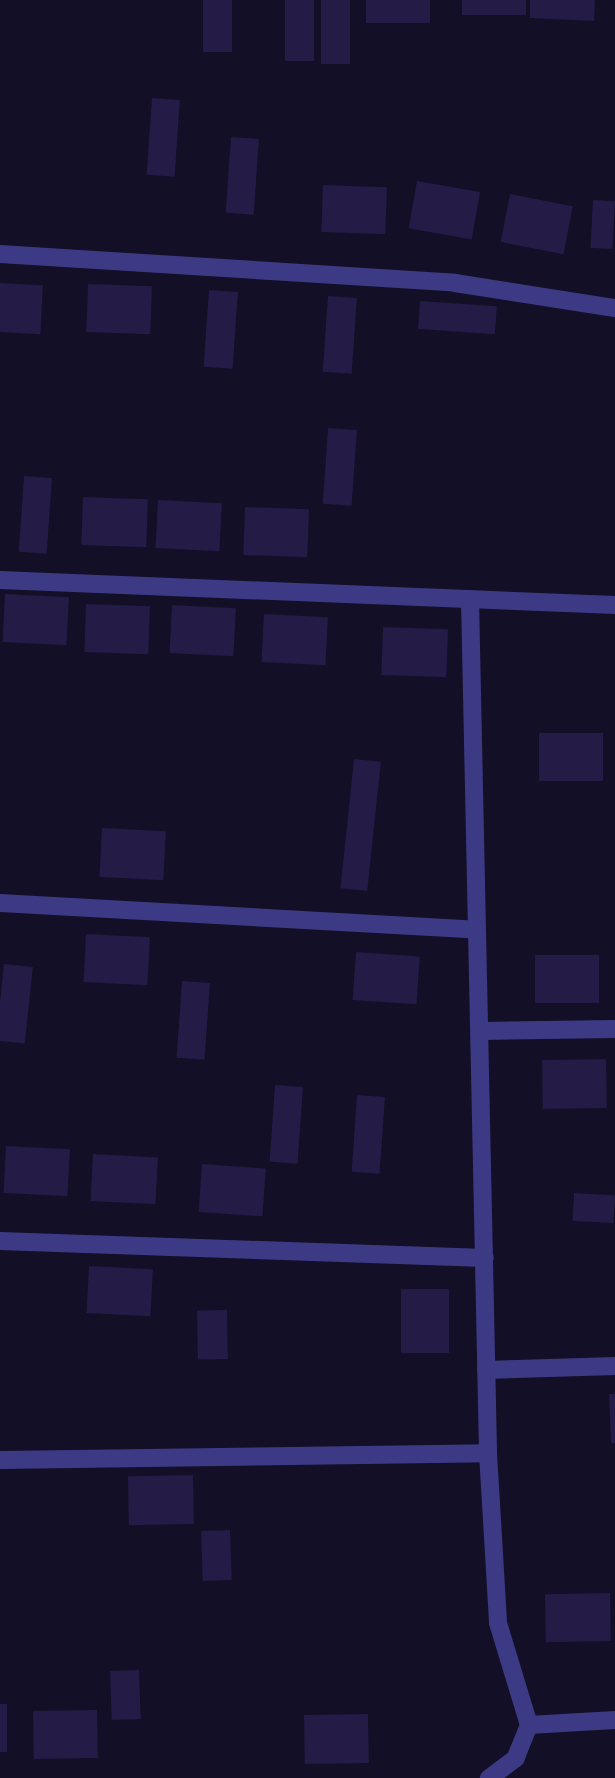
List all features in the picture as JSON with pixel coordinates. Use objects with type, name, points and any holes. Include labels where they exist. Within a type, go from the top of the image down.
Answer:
[{"type":"street","points":[[0,254],[455,283],[615,308]]},
{"type":"street","points":[[0,580],[615,605]]},
{"type":"street","points":[[470,598],[476,930],[482,1031],[488,1453],[498,1623],[529,1724],[516,1758],[489,1778]]},
{"type":"street","points":[[0,903],[476,930]]},
{"type":"street","points":[[482,1031],[615,1029]]},
{"type":"street","points":[[0,1241],[485,1258]]},
{"type":"street","points":[[486,1370],[615,1366]]},
{"type":"street","points":[[0,1460],[488,1453]]},
{"type":"street","points":[[529,1724],[615,1720]]},
{"type":"building","points":[[203,0],[232,0],[232,52],[203,52]]},
{"type":"building","points":[[285,0],[314,0],[314,61],[285,61]]},
{"type":"building","points":[[321,0],[350,0],[350,64],[321,64]]},
{"type":"building","points":[[366,0],[430,0],[430,23],[366,23]]},
{"type":"building","points":[[462,0],[526,0],[526,15],[462,15]]},
{"type":"building","points":[[530,0],[595,0],[594,21],[530,18]]},
{"type":"building","points":[[152,98],[180,100],[175,177],[147,175]]},
{"type":"building","points":[[231,137],[259,139],[254,215],[226,213]]},
{"type":"building","points":[[417,181],[480,192],[472,239],[409,228]]},
{"type":"building","points":[[323,185],[387,187],[385,234],[321,232]]},
{"type":"building","points":[[510,194],[573,206],[563,254],[501,242]]},
{"type":"building","points":[[593,200],[615,201],[612,249],[590,248]]},
{"type":"building","points":[[0,283],[43,285],[40,334],[0,332]]},
{"type":"building","points":[[88,284],[152,286],[150,334],[86,332]]},
{"type":"building","points":[[209,290],[238,292],[233,369],[204,367]]},
{"type":"building","points":[[328,296],[357,298],[352,374],[323,372]]},
{"type":"building","points":[[420,301],[497,306],[495,334],[418,329]]},
{"type":"building","points":[[328,428],[357,430],[352,506],[323,504]]},
{"type":"building","points":[[24,476],[52,478],[47,554],[19,552]]},
{"type":"building","points":[[83,497],[148,499],[146,547],[81,545]]},
{"type":"building","points":[[158,500],[222,503],[219,551],[155,548]]},
{"type":"building","points":[[245,507],[309,509],[307,557],[243,555]]},
{"type":"building","points":[[5,594],[69,597],[66,645],[2,642]]},
{"type":"building","points":[[86,604],[150,606],[148,654],[84,652]]},
{"type":"building","points":[[172,605],[236,608],[233,656],[169,653]]},
{"type":"building","points":[[264,614],[328,617],[325,665],[261,662]]},
{"type":"building","points":[[383,627],[448,629],[446,677],[381,675]]},
{"type":"building","points":[[539,733],[603,733],[603,781],[539,781]]},
{"type":"building","points":[[354,759],[381,762],[367,891],[340,888]]},
{"type":"building","points":[[102,828],[166,831],[163,880],[99,877]]},
{"type":"building","points":[[86,934],[150,937],[147,985],[83,982]]},
{"type":"building","points":[[356,952],[420,956],[416,1004],[353,1000]]},
{"type":"building","points":[[535,955],[599,955],[599,1003],[535,1003]]},
{"type":"building","points":[[4,964],[33,967],[25,1044],[0,1041]]},
{"type":"building","points":[[182,981],[210,983],[205,1060],[177,1058]]},
{"type":"building","points":[[606,1059],[607,1108],[543,1109],[542,1060]]},
{"type":"building","points":[[275,1085],[303,1087],[298,1164],[270,1162]]},
{"type":"building","points":[[357,1095],[385,1097],[380,1174],[352,1172]]},
{"type":"building","points":[[6,1146],[70,1149],[67,1196],[4,1193]]},
{"type":"building","points":[[93,1154],[158,1157],[155,1204],[91,1201]]},
{"type":"building","points":[[202,1164],[266,1168],[262,1216],[199,1212]]},
{"type":"building","points":[[574,1193],[615,1195],[613,1223],[573,1221]]},
{"type":"building","points":[[89,1266],[153,1269],[150,1316],[87,1313]]},
{"type":"building","points":[[401,1289],[449,1289],[449,1353],[401,1353]]},
{"type":"building","points":[[227,1310],[228,1359],[198,1360],[197,1311]]},
{"type":"building","points":[[609,1394],[615,1394],[615,1443],[611,1443]]},
{"type":"building","points":[[193,1475],[194,1524],[129,1525],[128,1476]]},
{"type":"building","points":[[230,1530],[232,1580],[203,1581],[201,1531]]},
{"type":"building","points":[[610,1593],[611,1641],[546,1642],[545,1594]]},
{"type":"building","points":[[139,1670],[141,1719],[112,1720],[110,1671]]},
{"type":"building","points":[[0,1704],[7,1704],[7,1752],[0,1752]]},
{"type":"building","points":[[97,1710],[98,1758],[34,1759],[33,1711]]},
{"type":"building","points":[[368,1714],[369,1763],[305,1764],[304,1715]]}]
